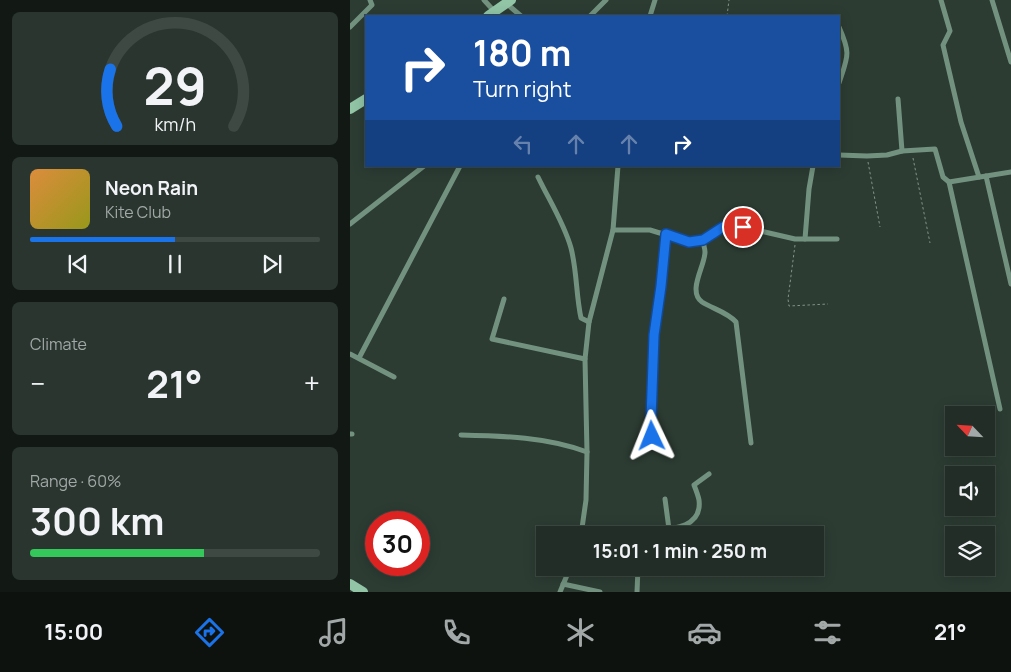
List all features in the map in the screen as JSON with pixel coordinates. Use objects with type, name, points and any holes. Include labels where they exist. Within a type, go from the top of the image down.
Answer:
[{"type":"street","points":[[350,27],[372,5],[370,0]]},
{"type":"street","points":[[484,0],[492,14],[509,2],[519,15]]},
{"type":"street","points":[[591,15],[606,0]]},
{"type":"street","points":[[650,15],[655,0]]},
{"type":"street","points":[[941,0],[950,31],[943,45],[961,122],[979,177]]},
{"type":"street","points":[[992,0],[1011,62]]},
{"type":"street","points":[[840,29],[847,45],[847,53],[840,79]]},
{"type":"street","points":[[898,98],[902,151]]},
{"type":"street","points":[[350,109],[365,100]]},
{"type":"street","points":[[840,155],[886,155],[902,151],[935,149],[943,176],[949,182],[1000,408]]},
{"type":"street","points":[[351,222],[423,167]]},
{"type":"street","points":[[359,358],[459,167]]},
{"type":"street","points":[[582,526],[586,500],[585,359],[588,322],[614,230],[618,167]]},
{"type":"street","points":[[805,238],[809,189],[814,167]]},
{"type":"street","points":[[949,182],[1011,172]]},
{"type":"street","points":[[538,176],[560,220],[570,246],[581,318],[588,322]]},
{"type":"street","points":[[986,176],[1011,284]]},
{"type":"street","points":[[614,230],[650,230],[689,242],[703,240],[723,227],[743,227],[795,239],[837,239]]},
{"type":"street","points":[[652,436],[654,335],[666,234]]},
{"type":"street","points":[[703,240],[705,253],[697,292],[701,301],[732,317],[736,322],[751,442]]},
{"type":"street","points":[[504,299],[492,339],[585,359]]},
{"type":"street","points":[[350,354],[394,377]]},
{"type":"street","points":[[462,435],[530,439],[574,447],[587,452]]},
{"type":"street","points":[[684,526],[694,517],[699,507],[694,484],[709,474]]},
{"type":"street","points":[[665,500],[670,526]]},
{"type":"street","points":[[560,592],[566,576]]},
{"type":"street","points":[[637,592],[638,576]]},
{"type":"street","points":[[350,584],[363,592]]},
{"type":"street","points":[[563,584],[600,592]]},
{"type":"path","points":[[727,15],[729,0]]},
{"type":"path","points":[[911,150],[930,243]]},
{"type":"path","points":[[867,156],[880,227]]},
{"type":"path","points":[[795,239],[788,304],[791,307],[828,304]]},
{"type":"route","points":[[652,436],[655,318],[661,286],[666,234],[689,242],[703,240],[723,227],[743,227]]}]
